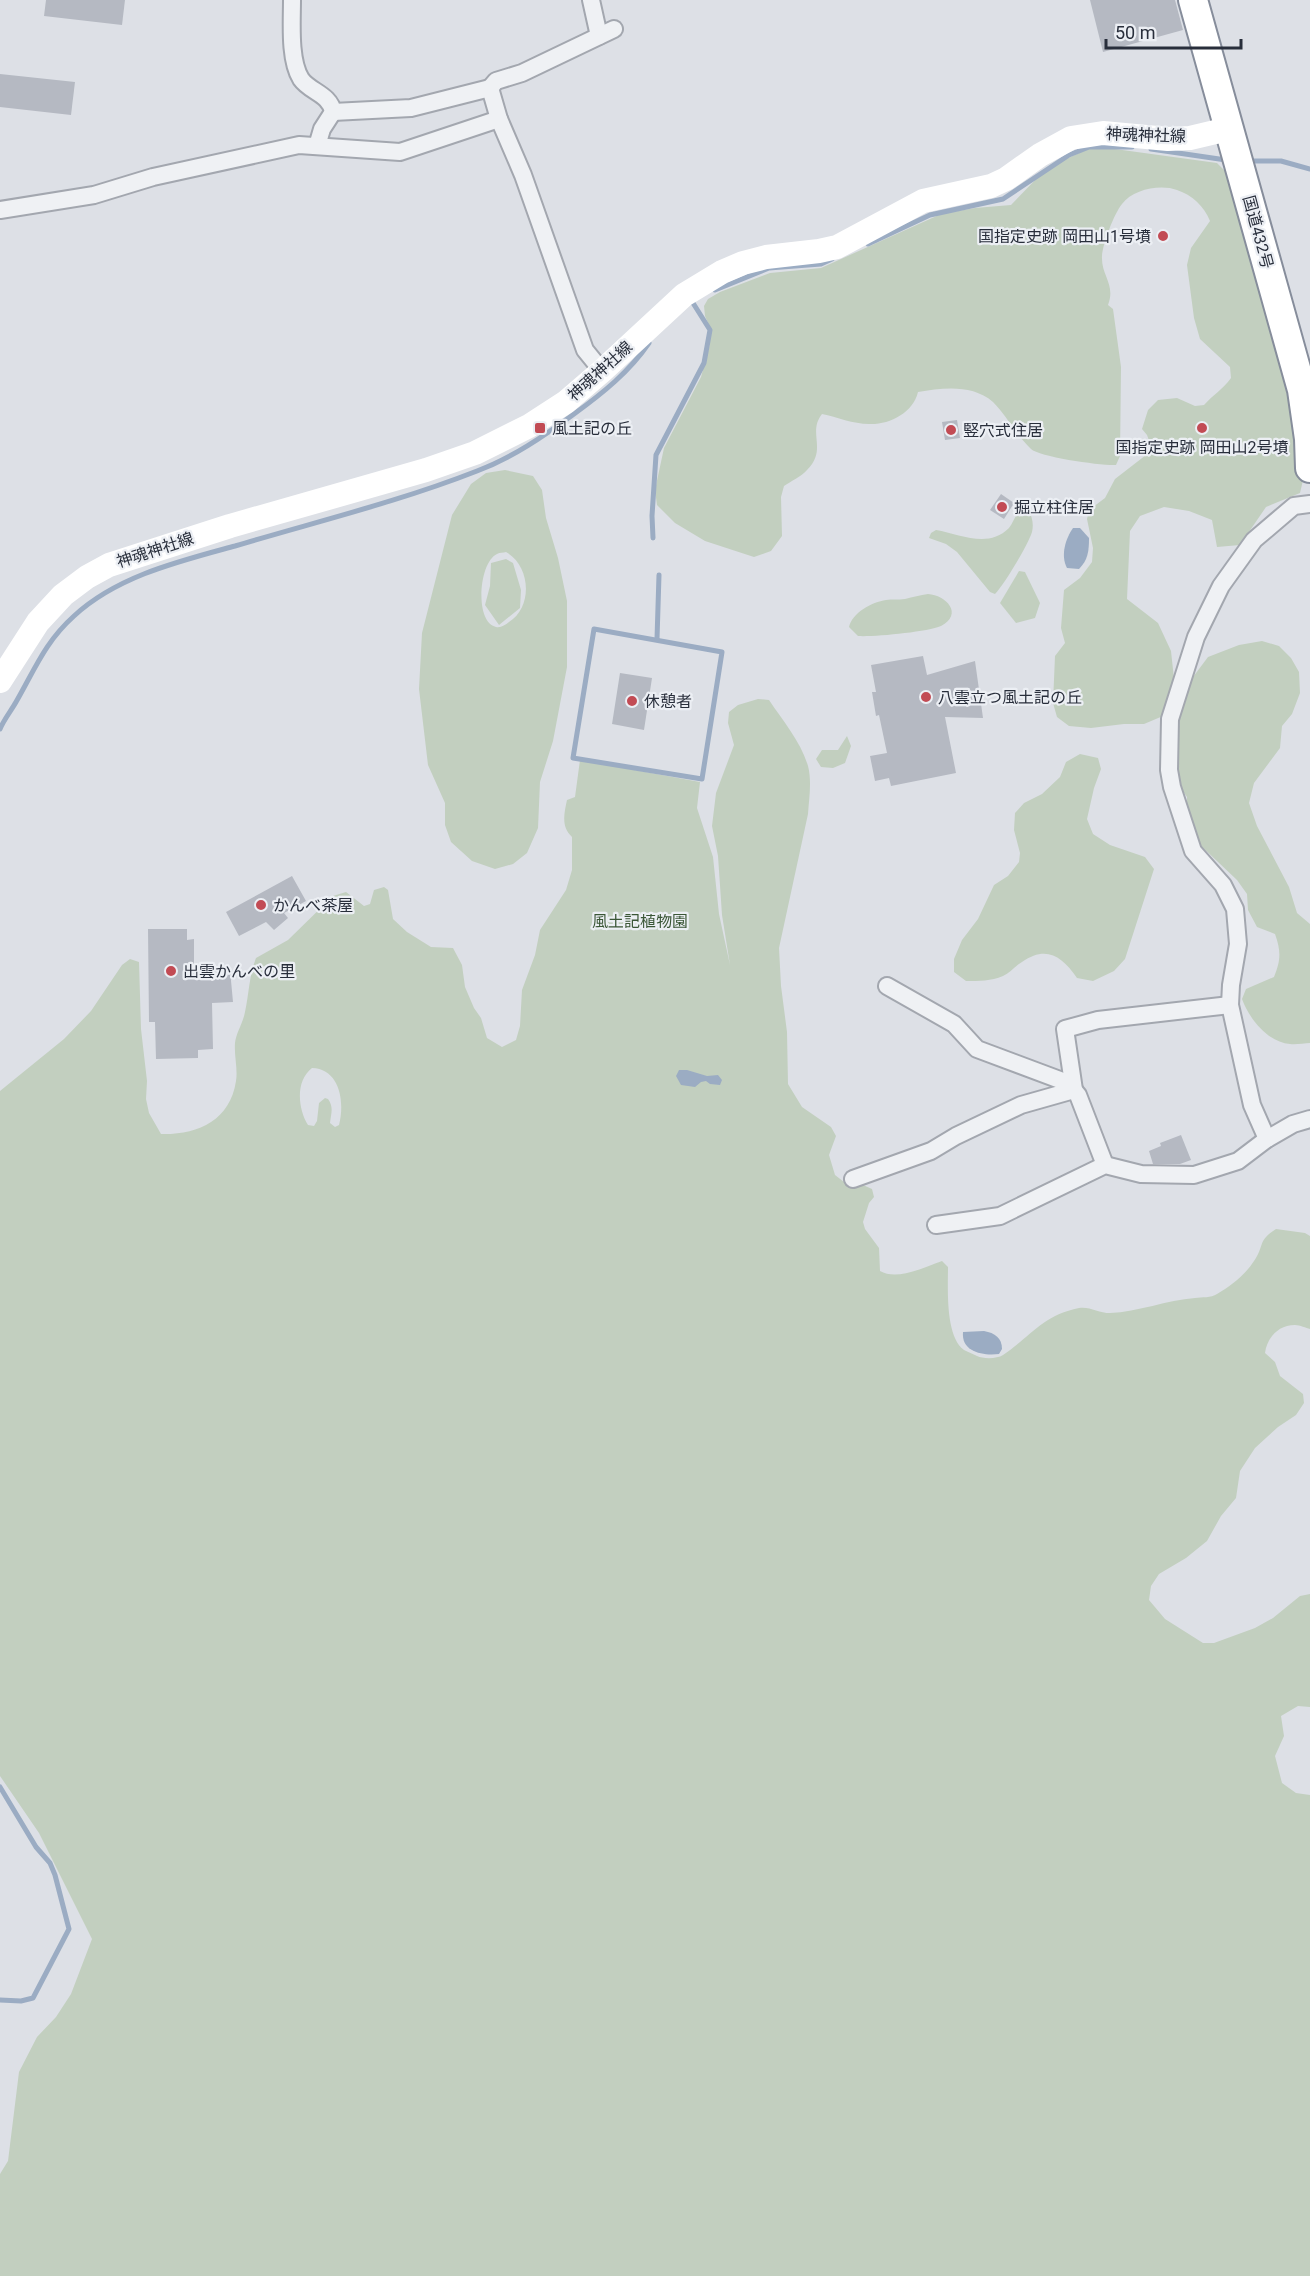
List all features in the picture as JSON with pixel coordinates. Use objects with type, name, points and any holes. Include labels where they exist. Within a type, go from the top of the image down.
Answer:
[{"type":"highway","name":"国道432号","points":[[1193,0],[1302,390],[1309,439],[1310,468]]},
{"type":"main road","name":"神魂神社線","points":[[0,681],[38,622],[63,595],[87,577],[109,565],[230,526],[426,470],[475,453],[529,426],[566,402],[603,371],[684,295],[702,283],[743,263],[766,257],[837,247],[923,201],[991,186],[1071,138],[1102,133],[1168,139],[1190,138],[1228,129]]},
{"type":"street","points":[[292,0],[292,51],[301,80],[332,105],[333,112],[322,129],[318,146]]},
{"type":"street","points":[[333,112],[411,108],[490,88],[496,81],[522,73],[607,32],[591,0]]},
{"type":"street","points":[[490,88],[499,119],[523,175],[585,350],[603,371]]},
{"type":"street","points":[[0,210],[94,195],[153,177],[299,145],[400,152],[499,119]]},
{"type":"street","points":[[1267,1138],[1252,1104],[1230,1005],[1238,944],[1235,909],[1224,885],[1193,850],[1172,787],[1169,770],[1170,719],[1196,637],[1221,586],[1254,540],[1294,506],[1310,504]]},
{"type":"street","points":[[887,986],[954,1024],[977,1048],[1068,1083],[1078,1095],[1105,1165]]},
{"type":"street","points":[[1074,1090],[1065,1029],[1098,1020],[1230,1005]]},
{"type":"street","points":[[853,1179],[931,1150],[1021,1105],[1074,1090]]},
{"type":"street","points":[[936,1225],[1000,1216],[1105,1165],[1141,1174],[1194,1175],[1238,1161],[1267,1138],[1293,1124],[1310,1119]]},
{"type":"green space","points":[[1088,149],[1115,149],[1217,163],[1228,174],[1289,368],[1304,476],[1300,493],[1266,507],[1240,545],[1217,547],[1212,520],[1189,511],[1164,507],[1140,516],[1130,531],[1127,599],[1158,623],[1171,651],[1175,688],[1163,716],[1144,724],[1091,728],[1069,726],[1057,717],[1053,703],[1055,656],[1065,643],[1061,628],[1064,590],[1080,578],[1092,562],[1093,548],[1087,519],[1089,510],[1105,498],[1115,479],[1146,455],[1151,446],[1142,429],[1148,410],[1158,400],[1177,398],[1195,406],[1204,405],[1231,378],[1230,367],[1200,339],[1194,318],[1187,265],[1191,248],[1210,221],[1201,206],[1188,195],[1170,188],[1155,188],[1133,195],[1119,209],[1104,244],[1102,263],[1110,291],[1108,305],[1113,309],[1121,367],[1120,456],[1116,465],[1072,460],[1036,452],[1026,444],[1003,413],[985,396],[967,390],[947,389],[918,392],[906,412],[892,420],[877,424],[851,422],[822,414],[816,428],[817,448],[813,462],[802,475],[784,486],[781,497],[782,536],[771,551],[754,557],[705,541],[675,523],[657,505],[655,490],[664,448],[701,377],[711,330],[705,316],[704,306],[708,299],[720,292],[770,273],[821,268],[941,214],[1011,205],[1039,176],[1064,160]]},
{"type":"green space","points":[[505,470],[533,476],[542,490],[546,518],[558,558],[567,601],[567,667],[553,741],[540,782],[538,828],[527,853],[513,864],[495,869],[472,861],[451,842],[445,825],[445,803],[428,765],[419,689],[422,633],[452,515],[471,484],[486,473]],"holes":[[[506,552],[514,558],[524,576],[525,597],[517,615],[504,625],[496,627],[489,623],[484,615],[483,579],[491,559],[497,554]]]},
{"type":"green space","points":[[1022,509],[1028,509],[1032,517],[1032,532],[1026,546],[995,594],[990,592],[957,552],[946,544],[929,538],[936,530],[974,538],[992,538],[1009,528]]},
{"type":"green space","points":[[506,559],[513,563],[521,590],[520,608],[499,625],[485,605],[490,586],[491,563]]},
{"type":"green space","points":[[1019,571],[1025,572],[1040,603],[1035,618],[1016,623],[1000,603]]},
{"type":"green space","points":[[928,594],[941,598],[950,606],[951,616],[941,626],[913,632],[866,636],[858,636],[849,627],[858,613],[875,603]]},
{"type":"green space","points":[[1262,641],[1279,646],[1291,658],[1299,672],[1300,693],[1292,714],[1282,726],[1280,748],[1254,783],[1249,803],[1257,826],[1289,887],[1297,913],[1310,924],[1310,1043],[1290,1044],[1274,1039],[1260,1028],[1245,1006],[1242,999],[1246,989],[1274,977],[1279,956],[1277,940],[1275,934],[1257,927],[1248,910],[1247,894],[1237,880],[1198,843],[1187,816],[1187,797],[1176,774],[1181,710],[1193,677],[1208,657],[1239,645]]},
{"type":"green space","name":"風土記植物園","points":[[758,699],[769,700],[796,740],[805,757],[809,772],[808,814],[779,948],[787,1032],[788,1084],[802,1107],[831,1127],[836,1136],[829,1155],[835,1175],[844,1182],[872,1189],[874,1197],[869,1203],[863,1222],[865,1229],[879,1248],[880,1271],[887,1274],[903,1274],[942,1261],[948,1267],[948,1299],[953,1334],[964,1350],[983,1358],[1000,1356],[1046,1321],[1079,1308],[1110,1313],[1212,1296],[1232,1284],[1246,1271],[1257,1256],[1264,1240],[1276,1229],[1305,1233],[1310,1236],[1310,1329],[1295,1325],[1283,1327],[1274,1333],[1265,1353],[1275,1362],[1280,1376],[1303,1394],[1304,1403],[1296,1415],[1278,1427],[1255,1448],[1240,1471],[1236,1498],[1221,1516],[1207,1541],[1186,1558],[1159,1574],[1151,1586],[1149,1600],[1165,1619],[1203,1643],[1214,1643],[1255,1628],[1273,1618],[1300,1596],[1310,1594],[1310,1707],[1298,1706],[1281,1716],[1284,1736],[1275,1756],[1282,1783],[1296,1793],[1310,1795],[1310,2276],[0,2276],[0,2174],[8,2161],[19,2072],[37,2037],[56,2017],[71,1994],[92,1939],[39,1833],[0,1776],[0,1091],[64,1039],[91,1011],[122,965],[130,959],[139,962],[141,1029],[149,1113],[161,1134],[187,1132],[210,1123],[219,1116],[233,1095],[236,1081],[236,1039],[244,1016],[250,978],[256,958],[288,940],[333,896],[346,892],[364,906],[370,904],[374,890],[384,887],[388,890],[393,919],[407,932],[431,947],[453,948],[462,965],[465,987],[481,1018],[487,1038],[502,1047],[516,1040],[520,1026],[522,990],[535,955],[540,930],[566,890],[572,870],[572,837],[566,829],[564,815],[567,800],[575,797],[580,760],[700,782],[697,808],[713,857],[719,914],[730,965],[722,915],[718,856],[712,826],[716,793],[734,745],[728,723],[729,712],[738,705]],"holes":[[[312,1068],[329,1074],[338,1088],[341,1116],[339,1125],[335,1127],[330,1123],[332,1108],[328,1099],[325,1098],[319,1103],[317,1121],[314,1126],[308,1125],[300,1103],[303,1080]]]},
{"type":"green space","points":[[847,736],[851,746],[845,763],[833,768],[821,767],[816,759],[822,750],[838,750]]},
{"type":"green space","points":[[1080,754],[1098,758],[1101,769],[1087,819],[1093,834],[1110,845],[1145,857],[1154,869],[1125,959],[1114,971],[1093,981],[1077,978],[1065,964],[1053,955],[1039,954],[998,978],[966,981],[954,972],[954,959],[962,940],[978,919],[994,885],[1008,876],[1019,862],[1020,853],[1014,830],[1015,813],[1024,803],[1042,794],[1060,777],[1066,762]]},
{"type":"water","points":[[1073,528],[1080,528],[1089,538],[1087,555],[1079,569],[1067,568],[1064,558],[1066,542]]},
{"type":"water","points":[[679,1070],[707,1076],[718,1075],[722,1080],[720,1085],[706,1081],[695,1087],[681,1085],[676,1076]]},
{"type":"water","points":[[984,1331],[999,1339],[1002,1349],[999,1354],[974,1351],[963,1339],[963,1332]]},
{"type":"building","points":[[46,0],[125,0],[122,25],[44,16]]},
{"type":"building","points":[[1090,0],[1175,0],[1183,30],[1103,52]]},
{"type":"building","points":[[0,74],[75,82],[71,115],[0,107]]},
{"type":"building","name":"竪穴式住居","points":[[957,420],[960,438],[945,440],[942,422]]},
{"type":"building","name":"掘立柱住居","points":[[1001,494],[1014,503],[1004,519],[990,510]]},
{"type":"building","name":"八雲立つ風土記の丘","points":[[923,656],[927,675],[975,661],[983,718],[945,717],[956,773],[891,786],[889,778],[875,781],[870,756],[887,753],[879,715],[876,716],[872,692],[876,692],[871,665]]},
{"type":"building","name":"休憩者","points":[[620,673],[652,678],[644,730],[612,724]]},
{"type":"building","name":"かんべ茶屋","points":[[292,876],[306,901],[284,913],[288,918],[274,930],[266,922],[239,936],[226,912]]},
{"type":"building","points":[[148,929],[187,929],[187,940],[194,939],[194,972],[230,970],[233,1002],[212,1003],[213,1049],[198,1050],[198,1058],[156,1059],[155,1022],[149,1022]]},
{"type":"building","points":[[1181,1135],[1191,1160],[1180,1164],[1153,1164],[1149,1151],[1161,1146],[1160,1143]]},
{"type":"waterway","points":[[868,244],[930,215],[1003,199],[1069,155],[1089,147],[1132,147]]},
{"type":"waterway","points":[[1151,149],[1226,160]]},
{"type":"waterway","points":[[1248,161],[1281,161],[1310,169]]},
{"type":"waterway","points":[[715,290],[769,268],[821,264],[832,259]]},
{"type":"waterway","points":[[653,538],[656,455],[704,363],[710,330],[693,303]]},
{"type":"waterway","points":[[0,729],[41,656],[55,636],[74,616],[110,590],[171,564],[387,502],[490,466],[539,438],[595,398],[624,373],[649,343]]},
{"type":"waterway","points":[[657,639],[659,575]]},
{"type":"waterway","points":[[594,629],[722,652],[702,779],[573,758],[594,629]]},
{"type":"waterway","points":[[0,1787],[36,1847],[50,1863],[69,1929],[33,1998],[21,2001],[0,2000]]},
{"type":"place","name":"国指定史跡 岡田山1号墳","points":[[1163,236]]},
{"type":"place","name":"風土記の丘","points":[[540,428]]},
{"type":"place","name":"国指定史跡 岡田山2号墳","points":[[1202,428]]},
{"type":"place","name":"竪穴式住居","points":[[951,430]]},
{"type":"place","name":"掘立柱住居","points":[[1002,507]]},
{"type":"place","name":"八雲立つ風土記の丘","points":[[926,697]]},
{"type":"place","name":"休憩者","points":[[632,701]]},
{"type":"place","name":"かんべ茶屋","points":[[261,905]]},
{"type":"place","name":"出雲かんべの里","points":[[171,971]]}]
